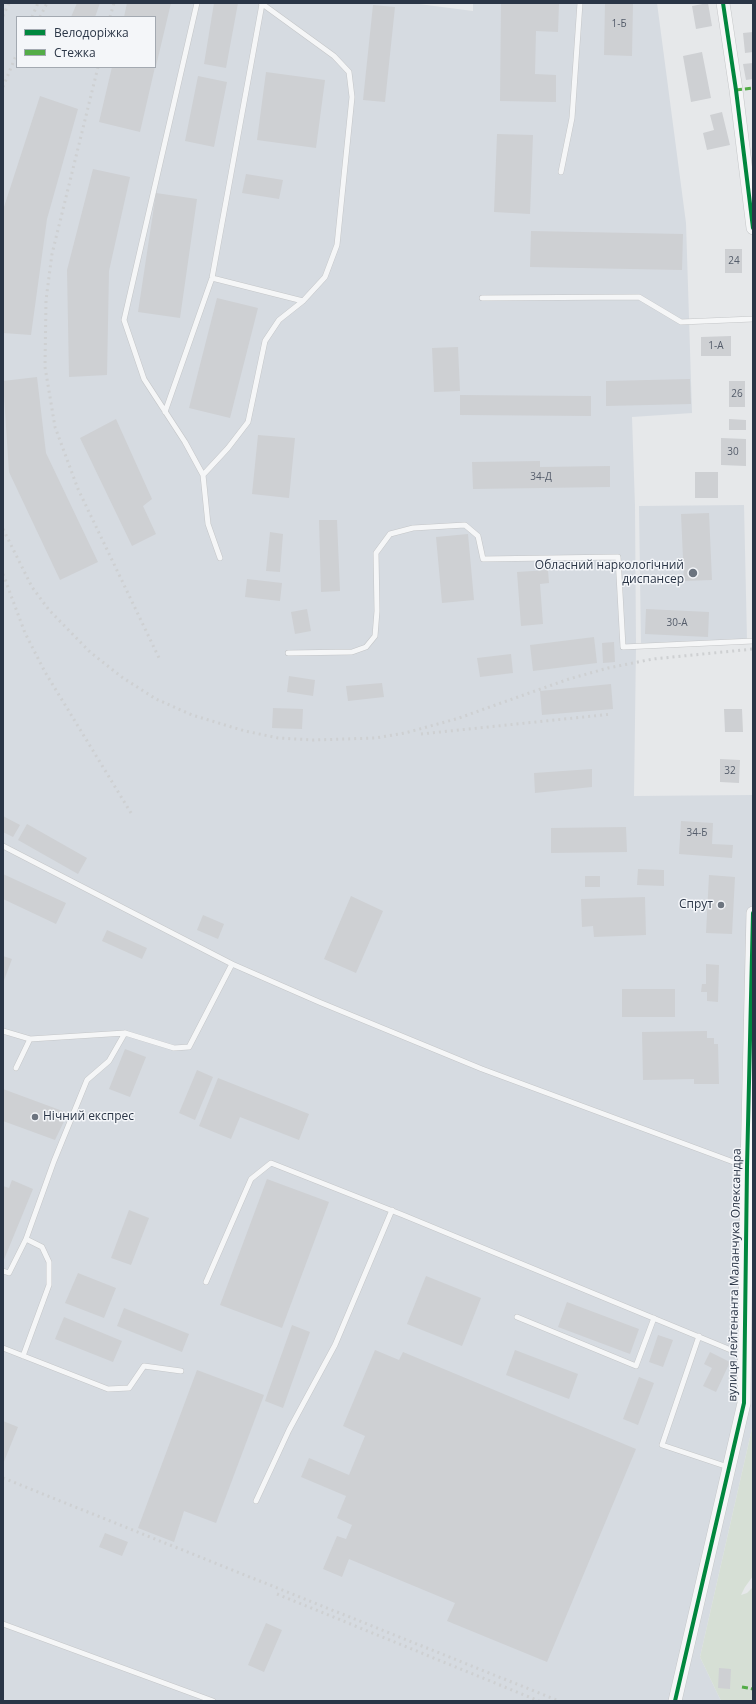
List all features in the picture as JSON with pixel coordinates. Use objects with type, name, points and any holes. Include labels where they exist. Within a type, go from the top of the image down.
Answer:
[{"type":"street","points":[[723,3],[736,90],[753,228]]},
{"type":"street","name":"вулиця лейтенанта Маланчука Олександра","points":[[674,1701],[744,1403],[747,1167],[753,913]]},
{"type":"lane","points":[[197,3],[124,320],[144,379],[185,442],[203,475],[208,524],[220,558]]},
{"type":"lane","points":[[165,412],[212,278],[261,3],[334,56],[349,72],[352,97],[338,245],[324,277],[303,301],[279,320],[265,341],[248,422],[228,448],[203,475]]},
{"type":"lane","points":[[561,172],[572,118],[580,3]]},
{"type":"lane","points":[[212,278],[303,301]]},
{"type":"lane","points":[[482,298],[639,297],[682,322],[753,319]]},
{"type":"lane","points":[[288,653],[352,652],[366,647],[375,636],[377,611],[376,553],[390,534],[413,528],[465,524],[478,536],[483,559],[618,557],[623,647],[753,641]]},
{"type":"lane","points":[[3,846],[232,964],[319,1002],[482,1069],[747,1167]]},
{"type":"lane","points":[[3,1031],[30,1039],[125,1033],[174,1048],[189,1047],[232,964]]},
{"type":"lane","points":[[3,1271],[9,1273],[26,1239],[54,1161],[87,1080],[109,1061],[125,1033]]},
{"type":"lane","points":[[16,1068],[30,1039]]},
{"type":"lane","points":[[206,1282],[251,1179],[271,1163],[392,1210],[745,1355]]},
{"type":"lane","points":[[256,1501],[289,1430],[335,1345],[392,1210]]},
{"type":"lane","points":[[23,1356],[50,1286],[49,1262],[42,1247],[26,1239]]},
{"type":"lane","points":[[517,1317],[636,1366],[654,1318]]},
{"type":"lane","points":[[699,1336],[662,1445],[729,1467]]},
{"type":"lane","points":[[3,1348],[108,1389],[129,1388],[144,1366],[181,1371]]},
{"type":"lane","points":[[3,1624],[213,1701]]},
{"type":"shaded area","points":[[3,3],[411,3],[473,11],[473,3],[657,3],[686,223],[692,413],[632,417],[635,506],[636,646],[634,796],[753,795],[753,1424],[700,1657],[721,1701],[3,1701]]},
{"type":"shaded area","name":"Обласний наркологічний диспансер","points":[[744,505],[747,640],[641,645],[639,506]]},
{"type":"shaded area","points":[[753,1424],[753,1576],[741,1595],[747,1593],[753,1587],[753,1701],[721,1701],[700,1657]]},
{"type":"building","points":[[77,3],[100,3],[95,16],[71,16]]},
{"type":"building","points":[[127,3],[171,3],[156,66],[156,16],[124,16]]},
{"type":"building","points":[[214,3],[238,3],[226,68],[204,64]]},
{"type":"building","points":[[501,3],[559,4],[558,32],[536,31],[535,74],[556,75],[556,102],[500,101]]},
{"type":"building","points":[[605,3],[633,3],[632,56],[604,55]]},
{"type":"building","points":[[708,3],[712,26],[696,29],[692,6]]},
{"type":"building","points":[[373,5],[395,7],[385,102],[363,100]]},
{"type":"building","points":[[753,32],[753,52],[745,53],[743,33]]},
{"type":"building","points":[[702,52],[711,98],[691,102],[683,56]]},
{"type":"building","points":[[753,63],[753,79],[746,80],[743,64]]},
{"type":"building","points":[[112,68],[155,68],[140,132],[99,122]]},
{"type":"building","points":[[266,72],[325,80],[316,148],[257,140]]},
{"type":"building","points":[[198,76],[227,82],[214,147],[185,141]]},
{"type":"building","points":[[40,96],[78,109],[47,219],[31,335],[3,333],[3,210]]},
{"type":"building","points":[[722,112],[730,145],[707,150],[703,133],[714,130],[710,115]]},
{"type":"building","points":[[497,134],[533,135],[530,214],[494,212]]},
{"type":"building","points":[[93,169],[130,177],[109,271],[107,375],[69,377],[67,270]]},
{"type":"building","points":[[246,174],[283,180],[279,199],[242,193]]},
{"type":"building","points":[[156,193],[197,199],[180,318],[138,312]]},
{"type":"building","points":[[531,231],[683,234],[682,270],[530,267]]},
{"type":"building","points":[[725,249],[742,249],[742,273],[725,273]]},
{"type":"building","points":[[217,298],[258,308],[230,418],[189,408]]},
{"type":"building","points":[[731,336],[731,356],[701,356],[701,337]]},
{"type":"building","points":[[458,347],[460,391],[434,392],[432,348]]},
{"type":"building","points":[[37,377],[46,453],[98,562],[60,580],[9,472],[3,381]]},
{"type":"building","points":[[690,379],[691,404],[606,406],[606,381]]},
{"type":"building","points":[[729,381],[745,381],[745,407],[729,407]]},
{"type":"building","points":[[460,395],[591,396],[591,416],[460,415]]},
{"type":"building","points":[[116,419],[152,499],[143,506],[156,534],[132,546],[80,438]]},
{"type":"building","points":[[729,419],[746,420],[746,430],[729,430]]},
{"type":"building","points":[[258,435],[295,438],[289,498],[252,494]]},
{"type":"building","points":[[721,438],[746,439],[746,466],[721,465]]},
{"type":"building","points":[[540,461],[540,467],[610,466],[610,487],[473,489],[472,462]]},
{"type":"building","points":[[695,472],[718,472],[718,498],[695,498]]},
{"type":"building","points":[[709,513],[712,580],[684,581],[681,514]]},
{"type":"building","points":[[319,520],[337,520],[340,591],[321,592]]},
{"type":"building","points":[[270,532],[283,534],[280,572],[266,571]]},
{"type":"building","points":[[468,534],[474,600],[442,603],[436,537]]},
{"type":"building","points":[[548,570],[549,583],[540,584],[543,624],[521,626],[517,572]]},
{"type":"building","points":[[247,579],[282,583],[280,601],[245,597]]},
{"type":"building","points":[[307,609],[311,631],[295,634],[291,612]]},
{"type":"building","points":[[646,609],[709,612],[708,637],[645,634]]},
{"type":"building","points":[[594,637],[597,663],[533,671],[530,645]]},
{"type":"building","points":[[614,642],[615,662],[603,663],[602,643]]},
{"type":"building","points":[[511,654],[513,673],[480,677],[477,658]]},
{"type":"building","points":[[289,676],[315,680],[313,696],[287,692]]},
{"type":"building","points":[[382,683],[384,697],[348,701],[346,686]]},
{"type":"building","points":[[611,684],[613,709],[542,715],[540,691]]},
{"type":"building","points":[[273,708],[303,709],[302,729],[272,728]]},
{"type":"building","points":[[724,709],[742,709],[743,732],[725,732]]},
{"type":"building","points":[[720,759],[740,760],[739,783],[720,782]]},
{"type":"building","points":[[592,769],[592,787],[535,793],[534,773]]},
{"type":"building","points":[[3,816],[20,825],[13,837],[3,832]]},
{"type":"building","points":[[681,821],[713,823],[712,844],[733,845],[732,858],[679,854]]},
{"type":"building","points":[[27,824],[87,858],[78,874],[18,840]]},
{"type":"building","points":[[626,827],[627,852],[551,853],[551,828]]},
{"type":"building","points":[[638,869],[664,870],[664,886],[637,885]]},
{"type":"building","points":[[3,874],[66,903],[56,924],[3,899]]},
{"type":"building","name":"Спрут","points":[[709,875],[735,877],[732,934],[706,933]]},
{"type":"building","points":[[585,876],[600,876],[600,887],[585,887]]},
{"type":"building","points":[[351,896],[383,911],[356,973],[324,959]]},
{"type":"building","points":[[645,897],[646,935],[594,937],[593,926],[582,927],[581,899]]},
{"type":"building","points":[[203,915],[224,924],[218,939],[197,930]]},
{"type":"building","points":[[107,930],[147,948],[142,959],[102,941]]},
{"type":"building","points":[[3,956],[12,959],[3,983]]},
{"type":"building","points":[[706,964],[719,965],[718,1002],[707,1001],[707,992],[701,992],[702,984],[706,984]]},
{"type":"building","points":[[622,989],[675,989],[675,1017],[622,1017]]},
{"type":"building","points":[[707,1031],[707,1038],[714,1038],[714,1044],[718,1044],[719,1084],[694,1084],[694,1079],[643,1080],[642,1032]]},
{"type":"building","points":[[125,1049],[146,1057],[130,1097],[109,1089]]},
{"type":"building","points":[[197,1070],[213,1077],[195,1120],[179,1113]]},
{"type":"building","points":[[218,1078],[309,1114],[299,1140],[240,1117],[231,1139],[199,1126]]},
{"type":"building","name":"Нічний експрес","points":[[3,1089],[68,1113],[55,1140],[3,1121]]},
{"type":"building","points":[[267,1179],[329,1202],[282,1328],[220,1305]]},
{"type":"building","points":[[12,1180],[33,1189],[3,1262],[3,1186],[9,1188]]},
{"type":"building","points":[[129,1210],[149,1218],[131,1265],[111,1258]]},
{"type":"building","points":[[78,1273],[116,1288],[104,1318],[65,1303]]},
{"type":"building","points":[[426,1276],[481,1298],[462,1346],[407,1324]]},
{"type":"building","points":[[567,1302],[639,1329],[630,1354],[558,1327]]},
{"type":"building","points":[[124,1308],[189,1334],[182,1352],[117,1326]]},
{"type":"building","points":[[64,1317],[122,1341],[113,1362],[55,1339]]},
{"type":"building","points":[[292,1325],[310,1332],[283,1408],[265,1401]]},
{"type":"building","points":[[658,1335],[673,1340],[663,1367],[649,1362]]},
{"type":"building","points":[[375,1350],[399,1360],[403,1352],[636,1449],[547,1662],[447,1621],[455,1603],[349,1559],[342,1577],[323,1569],[337,1536],[346,1539],[352,1525],[337,1518],[346,1496],[301,1477],[309,1458],[349,1475],[365,1436],[343,1426]]},
{"type":"building","points":[[515,1350],[578,1374],[569,1399],[506,1375]]},
{"type":"building","points":[[710,1352],[730,1362],[716,1392],[703,1386],[712,1368],[704,1364]]},
{"type":"building","points":[[197,1370],[264,1395],[216,1523],[184,1511],[174,1542],[138,1528]]},
{"type":"building","points":[[639,1377],[654,1383],[638,1425],[623,1419]]},
{"type":"building","points":[[3,1421],[18,1427],[3,1464]]},
{"type":"building","points":[[105,1533],[128,1542],[122,1556],[99,1547]]},
{"type":"building","points":[[266,1623],[282,1630],[264,1672],[248,1665]]},
{"type":"building","points":[[719,1668],[731,1669],[730,1689],[718,1688]]},
{"type":"railway","points":[[3,16],[9,3]]},
{"type":"railway","points":[[32,16],[38,3]]},
{"type":"railway","points":[[40,16],[47,3]]},
{"type":"railway","points":[[110,16],[114,3]]},
{"type":"railway","points":[[3,87],[16,55]]},
{"type":"railway","points":[[98,68],[52,254],[46,300],[45,367],[55,427],[78,489],[160,660]]},
{"type":"railway","points":[[3,529],[32,587],[49,610],[90,652],[123,678],[156,699],[192,715],[245,731],[278,738],[314,740],[375,738],[405,733],[456,719],[569,679],[608,668],[653,659],[753,649]]},
{"type":"railway","points":[[3,574],[25,633],[45,672],[131,813]]},
{"type":"railway","points":[[421,734],[612,714]]},
{"type":"railway","points":[[3,1478],[559,1701]]},
{"type":"railway","points":[[277,1594],[539,1701]]},
{"type":"marked path","points":[[736,90],[753,88]]},
{"type":"marked path","points":[[742,1687],[753,1689]]},
{"type":"cycle path","points":[[723,3],[736,90],[753,228]]},
{"type":"cycle path","points":[[675,1701],[744,1403],[747,1167],[753,913]]},
{"type":"place","name":"Обласний наркологічний диспансер","points":[[693,573]]},
{"type":"place","name":"Спрут","points":[[721,905]]},
{"type":"place","name":"Нічний експрес","points":[[35,1117]]}]
